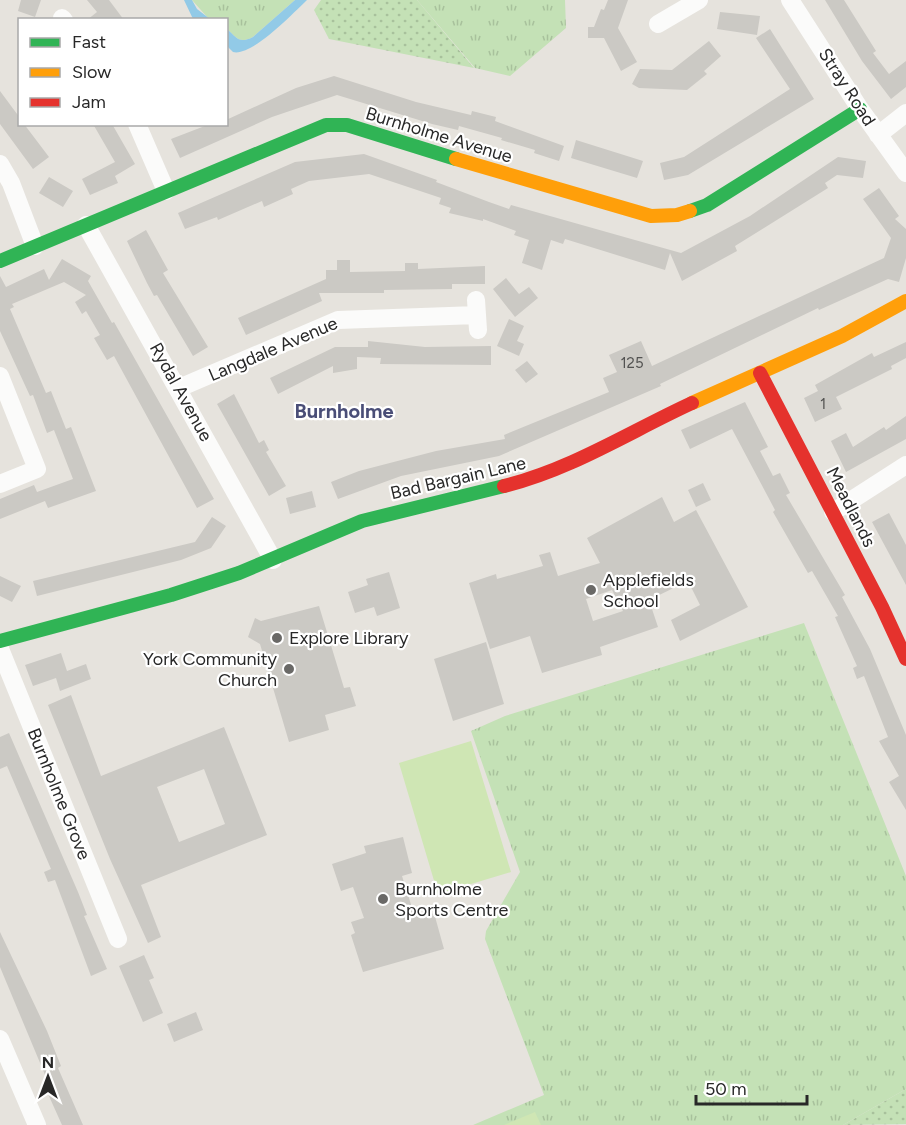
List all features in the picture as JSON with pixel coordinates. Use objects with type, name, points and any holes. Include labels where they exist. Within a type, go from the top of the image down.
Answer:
[{"type":"street","points":[[658,24],[699,0]]},
{"type":"street","name":"Stray Road","points":[[790,0],[860,109],[906,173]]},
{"type":"street","name":"Burnholme Avenue","points":[[0,261],[326,125],[336,123],[500,173],[664,218],[707,205],[860,109]]},
{"type":"street","points":[[878,135],[906,113]]},
{"type":"street","points":[[138,126],[166,191]]},
{"type":"street","points":[[0,164],[11,183],[35,246]]},
{"type":"street","name":"Rydal Avenue","points":[[86,225],[273,560]]},
{"type":"street","name":"Bad Bargain Lane","points":[[0,641],[171,595],[273,560],[371,518],[538,477],[587,457],[675,411],[842,336],[906,301]]},
{"type":"street","name":"Langdale Avenue","points":[[179,388],[338,320],[477,315]]},
{"type":"street","name":"Meadlands","points":[[760,373],[833,512],[900,630],[906,659]]},
{"type":"street","points":[[0,376],[37,469],[0,484]]},
{"type":"street","points":[[833,512],[906,465]]},
{"type":"street","name":"Burnholme Grove","points":[[0,649],[118,939]]},
{"type":"street","points":[[0,1039],[37,1125]]},
{"type":"green space","points":[[192,0],[295,0],[253,37],[244,40],[238,39],[228,30],[228,18],[208,18]]},
{"type":"green space","points":[[321,0],[417,0],[474,68],[329,39],[314,10]]},
{"type":"green space","points":[[417,0],[565,0],[566,28],[510,76],[475,68]]},
{"type":"green space","points":[[804,623],[906,876],[906,1089],[843,1125],[473,1125],[544,1095],[485,939],[486,931],[520,872],[471,731],[505,716]]},
{"type":"green space","points":[[471,741],[511,872],[438,894],[399,763]]},
{"type":"green space","points":[[906,1089],[906,1124],[843,1125]]},
{"type":"green space","points":[[535,1112],[541,1125],[504,1125]]},
{"type":"water","points":[[184,0],[192,0],[197,9],[209,18],[193,18]]},
{"type":"water","points":[[295,0],[307,0],[251,48],[233,52],[228,47],[228,30],[241,40],[253,37]]},
{"type":"building","points":[[21,0],[41,0],[35,17],[18,11]]},
{"type":"building","points":[[87,0],[109,0],[122,18],[90,18],[97,12]]},
{"type":"building","points":[[608,0],[628,0],[618,28],[637,62],[621,71],[604,38],[588,38],[588,27],[594,27],[601,9],[604,10]]},
{"type":"building","points":[[825,0],[844,0],[876,51],[873,53],[889,74],[906,61],[906,87],[891,99],[862,61]]},
{"type":"building","points":[[720,12],[760,16],[757,35],[717,29]]},
{"type":"building","points":[[770,29],[814,99],[688,175],[664,180],[660,163],[684,157],[790,89],[756,38]]},
{"type":"building","points":[[709,41],[721,56],[704,71],[707,74],[687,90],[639,88],[632,84],[640,69],[672,70]]},
{"type":"building","points":[[334,76],[416,102],[471,115],[472,111],[496,117],[495,121],[564,146],[559,161],[534,153],[535,150],[501,140],[502,138],[459,126],[458,130],[432,124],[337,95],[272,117],[180,158],[171,139],[205,126],[228,126],[228,119],[296,88]]},
{"type":"building","points":[[0,91],[18,115],[18,126],[26,126],[49,157],[33,169],[0,124]]},
{"type":"building","points":[[94,126],[113,126],[135,164],[115,176],[118,183],[90,195],[82,179],[115,162]]},
{"type":"building","points":[[576,140],[643,161],[637,178],[571,158]]},
{"type":"building","points":[[364,154],[509,209],[511,205],[681,253],[750,216],[838,157],[866,161],[863,178],[837,175],[825,183],[828,188],[735,246],[737,251],[682,281],[670,253],[665,270],[565,239],[563,244],[551,240],[542,270],[522,263],[529,240],[514,235],[516,231],[483,219],[483,221],[449,213],[451,208],[439,204],[441,198],[369,174],[309,181],[291,189],[293,194],[264,207],[262,201],[218,220],[217,217],[185,229],[178,213],[295,162]]},
{"type":"building","points":[[49,177],[73,191],[63,207],[39,193]]},
{"type":"building","points":[[879,188],[899,216],[895,219],[906,229],[906,258],[899,282],[888,279],[819,310],[818,308],[660,384],[661,386],[499,456],[401,476],[338,499],[331,482],[359,471],[436,451],[505,439],[504,435],[609,392],[603,378],[617,372],[609,355],[641,341],[652,366],[884,258],[891,238],[863,199]]},
{"type":"building","points":[[146,230],[168,270],[163,273],[208,347],[193,356],[157,295],[154,296],[127,241]]},
{"type":"building","points":[[62,259],[91,276],[88,281],[112,323],[114,322],[214,499],[197,508],[114,356],[107,360],[94,338],[100,335],[86,311],[82,314],[75,302],[86,295],[64,282],[12,304],[14,307],[10,309],[46,393],[51,391],[66,429],[71,427],[96,491],[48,508],[45,501],[0,519],[0,499],[34,485],[37,492],[73,479],[54,430],[47,433],[33,395],[30,396],[0,331],[0,276],[6,287],[44,269],[49,280]]},
{"type":"building","points":[[337,260],[350,260],[350,272],[405,271],[405,263],[418,263],[418,269],[485,266],[485,284],[452,284],[452,289],[384,290],[384,293],[319,293],[322,301],[246,335],[238,318],[326,279],[326,270],[337,270]]},
{"type":"building","points":[[506,278],[519,294],[529,287],[538,298],[515,317],[493,289]]},
{"type":"building","points":[[509,319],[524,326],[517,341],[524,344],[519,356],[497,346]]},
{"type":"building","points":[[368,341],[425,347],[491,346],[491,365],[380,364],[381,358],[357,357],[357,369],[333,373],[333,366],[278,394],[270,378],[335,347],[368,347]]},
{"type":"building","points":[[906,342],[906,358],[891,366],[892,369],[836,397],[842,409],[815,422],[804,398],[818,391],[815,385],[872,353],[874,357]]},
{"type":"building","points":[[527,361],[538,374],[526,383],[515,370]]},
{"type":"building","points":[[234,394],[259,443],[264,440],[269,450],[266,452],[286,486],[269,496],[217,404]]},
{"type":"building","points":[[745,402],[768,447],[760,451],[773,476],[780,473],[790,493],[786,495],[845,595],[842,597],[870,649],[906,735],[906,810],[889,782],[899,776],[879,741],[888,737],[864,676],[857,679],[853,668],[857,666],[835,617],[838,616],[812,571],[808,573],[773,512],[775,510],[732,429],[690,449],[681,430]]},
{"type":"building","points":[[906,416],[906,439],[846,472],[831,441],[846,433],[853,447],[884,427],[886,430]]},
{"type":"building","points":[[703,483],[711,500],[696,507],[688,490]]},
{"type":"building","points":[[312,491],[316,507],[290,514],[286,498]]},
{"type":"building","points":[[662,497],[674,522],[696,510],[748,607],[680,641],[671,620],[700,605],[688,581],[649,600],[658,627],[600,647],[602,655],[542,673],[530,636],[490,649],[469,583],[496,574],[497,579],[543,566],[539,555],[550,552],[558,576],[600,563],[587,538]],"holes":[[[612,590],[623,611],[593,621],[586,599]]]},
{"type":"building","points":[[889,513],[906,545],[906,585],[872,522]]},
{"type":"building","points":[[212,517],[226,526],[211,548],[181,560],[37,596],[33,581],[195,542]]},
{"type":"building","points":[[389,572],[400,608],[377,616],[374,607],[355,613],[348,592],[368,585],[366,579]]},
{"type":"building","points":[[0,576],[21,586],[12,602],[0,596]]},
{"type":"building","points":[[319,606],[344,688],[350,687],[356,706],[325,715],[329,730],[289,742],[260,644],[248,637],[255,618],[261,621]]},
{"type":"building","points":[[486,642],[504,704],[453,721],[434,659]]},
{"type":"building","points":[[61,653],[67,671],[86,664],[91,679],[60,691],[56,678],[33,686],[25,665]]},
{"type":"building","points":[[71,695],[101,776],[224,727],[267,835],[141,885],[161,937],[148,943],[110,859],[48,705]],"holes":[[[204,769],[225,824],[179,842],[157,787]]]},
{"type":"building","points":[[9,733],[78,892],[87,915],[84,916],[107,969],[91,976],[55,880],[48,882],[44,872],[51,869],[7,766],[0,769],[0,737]]},
{"type":"building","name":"Burnholme Sports Centre","points":[[403,837],[412,873],[402,876],[414,914],[425,912],[426,916],[434,913],[444,949],[363,972],[351,935],[355,933],[351,922],[364,918],[353,887],[341,891],[332,864],[366,853],[364,846]]},
{"type":"building","points":[[0,932],[47,1031],[61,1066],[58,1068],[83,1125],[62,1125],[44,1085],[48,1082],[0,967]]},
{"type":"building","points":[[144,955],[154,978],[149,980],[163,1013],[143,1022],[119,966]]},
{"type":"building","points":[[196,1012],[203,1030],[174,1042],[167,1024]]},
{"type":"traffic: fast","points":[[690,211],[707,205],[860,109]]},
{"type":"traffic: fast","points":[[0,261],[326,125],[347,125],[456,159]]},
{"type":"traffic: fast","points":[[0,641],[171,595],[239,573],[362,521],[504,486]]},
{"type":"traffic: slow","points":[[456,159],[651,216],[677,215],[690,211]]},
{"type":"traffic: slow","points":[[692,403],[842,336],[906,301]]},
{"type":"traffic: jam","points":[[760,373],[882,607],[906,659]]},
{"type":"traffic: jam","points":[[504,486],[577,460],[692,403]]},
{"type":"place","name":"Applefields School","points":[[591,590]]},
{"type":"place","name":"Explore Library","points":[[277,638]]},
{"type":"place","name":"York Community Church","points":[[289,669]]},
{"type":"place","name":"Burnholme Sports Centre","points":[[383,899]]},
{"type":"district","name":"Burnholme","points":[[344,411]]}]
